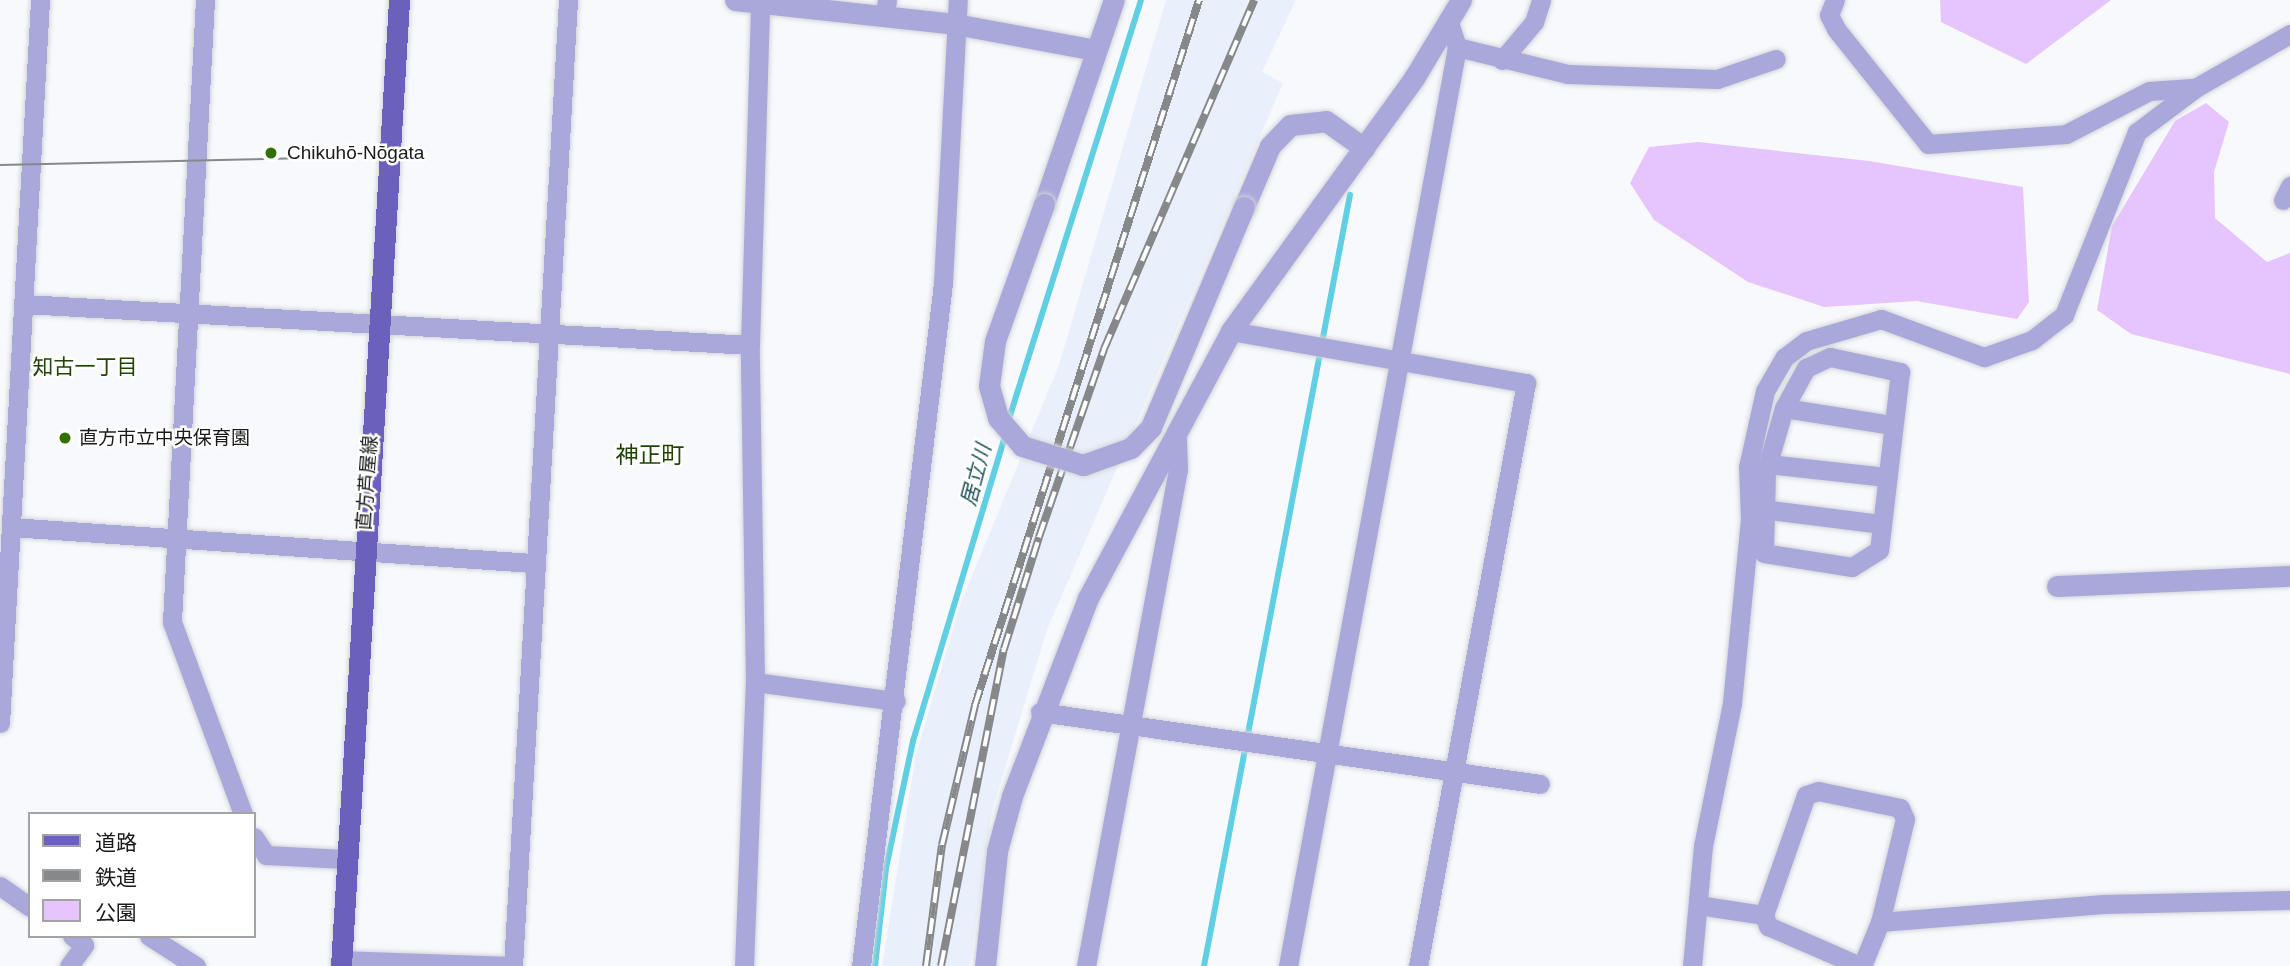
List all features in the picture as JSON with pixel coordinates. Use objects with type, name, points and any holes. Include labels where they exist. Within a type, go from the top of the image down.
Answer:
[{"type":"main road","name":"直方芦屋線","points":[[341,963],[362,553],[399,0]]},
{"type":"street","points":[[0,723],[40,0]]},
{"type":"street","points":[[205,0],[172,622],[242,812]]},
{"type":"street","points":[[341,963],[512,966],[533,564],[568,0]]},
{"type":"street","points":[[735,0],[885,8],[1096,50]]},
{"type":"street","points":[[861,966],[896,701],[943,283],[958,0]]},
{"type":"street","points":[[1114,0],[995,341],[989,386],[998,418],[1022,446],[1083,465],[1131,448],[1151,427],[1270,146],[1290,125],[1326,121],[1364,148]]},
{"type":"street","points":[[985,966],[998,851],[1040,712],[1088,598],[1231,331],[1364,148],[1461,0]]},
{"type":"street","points":[[1502,60],[1534,22],[1541,0]]},
{"type":"street","points":[[1835,0],[1829,15],[1836,29],[1928,144],[2066,134],[2149,91],[2197,87]]},
{"type":"street","points":[[744,966],[755,681],[750,345],[760,1]]},
{"type":"street","points":[[1288,966],[1402,361],[1457,47],[1449,22]]},
{"type":"street","points":[[1692,966],[1698,905],[1732,703],[1757,509],[1784,408],[1806,368],[1830,357],[1900,372],[1879,550],[1852,567],[1763,553],[1757,509],[1748,467],[1765,391],[1785,357],[1806,341],[1881,319],[1984,357],[2032,340],[2064,315],[2137,132],[2197,87],[2290,34]]},
{"type":"street","points":[[1457,47],[1568,74],[1717,79],[1776,59]]},
{"type":"street","points":[[24,304],[750,345]]},
{"type":"street","points":[[1231,331],[1526,383],[1418,966]]},
{"type":"street","points":[[1784,408],[1893,425]]},
{"type":"street","points":[[1086,966],[1178,469],[1177,431]]},
{"type":"street","points":[[1768,464],[1886,477]]},
{"type":"street","points":[[1757,509],[1880,524]]},
{"type":"street","points":[[11,527],[533,564]]},
{"type":"street","points":[[2057,586],[2290,576]]},
{"type":"street","points":[[755,681],[896,701]]},
{"type":"street","points":[[1040,712],[1327,756],[1454,770],[1540,784]]},
{"type":"street","points":[[1818,791],[1900,808],[1905,819],[1880,922],[1861,966],[1768,926],[1764,915],[1806,795],[1818,791]]},
{"type":"street","points":[[256,839],[266,855],[345,859]]},
{"type":"street","points":[[0,886],[28,906]]},
{"type":"street","points":[[1880,922],[2103,904],[2290,900]]},
{"type":"street","points":[[1698,905],[1764,915]]},
{"type":"street","points":[[152,938],[196,966]]},
{"type":"street","points":[[69,966],[84,939]]},
{"type":"shaded area","points":[[1166,0],[1296,0],[1262,72],[1283,83],[1047,630],[992,811],[970,966],[882,966],[916,754],[960,605],[1059,365]]},
{"type":"green space","points":[[1940,0],[2111,0],[2026,64],[1941,22]]},
{"type":"green space","points":[[2206,103],[2229,122],[2214,172],[2215,218],[2267,262],[2290,253],[2290,374],[2131,334],[2097,310],[2112,226],[2175,121]]},
{"type":"green space","points":[[1698,142],[1869,161],[2023,187],[2029,302],[2017,319],[1917,301],[1824,307],[1748,282],[1654,220],[1630,183],[1649,147]]},
{"type":"waterway","name":"居立川","points":[[1008,422],[1141,0]]},
{"type":"waterway","points":[[1204,966],[1350,195]]},
{"type":"waterway","name":"居立川","points":[[875,966],[886,868],[913,741],[1006,432]]},
{"type":"tram line","points":[[0,165],[353,157]]},
{"type":"railway","points":[[926,966],[942,845],[975,705],[1199,0]]},
{"type":"railway","points":[[941,966],[1004,649],[1039,537],[1104,349],[1254,0]]},
{"type":"place","name":"Chikuhō-Nōgata","points":[[271,153]]},
{"type":"place","name":"直方市立中央保育園","points":[[65,438]]},
{"type":"district","name":"知古一丁目","points":[[85,367]]},
{"type":"district","name":"神正町","points":[[650,455]]}]
